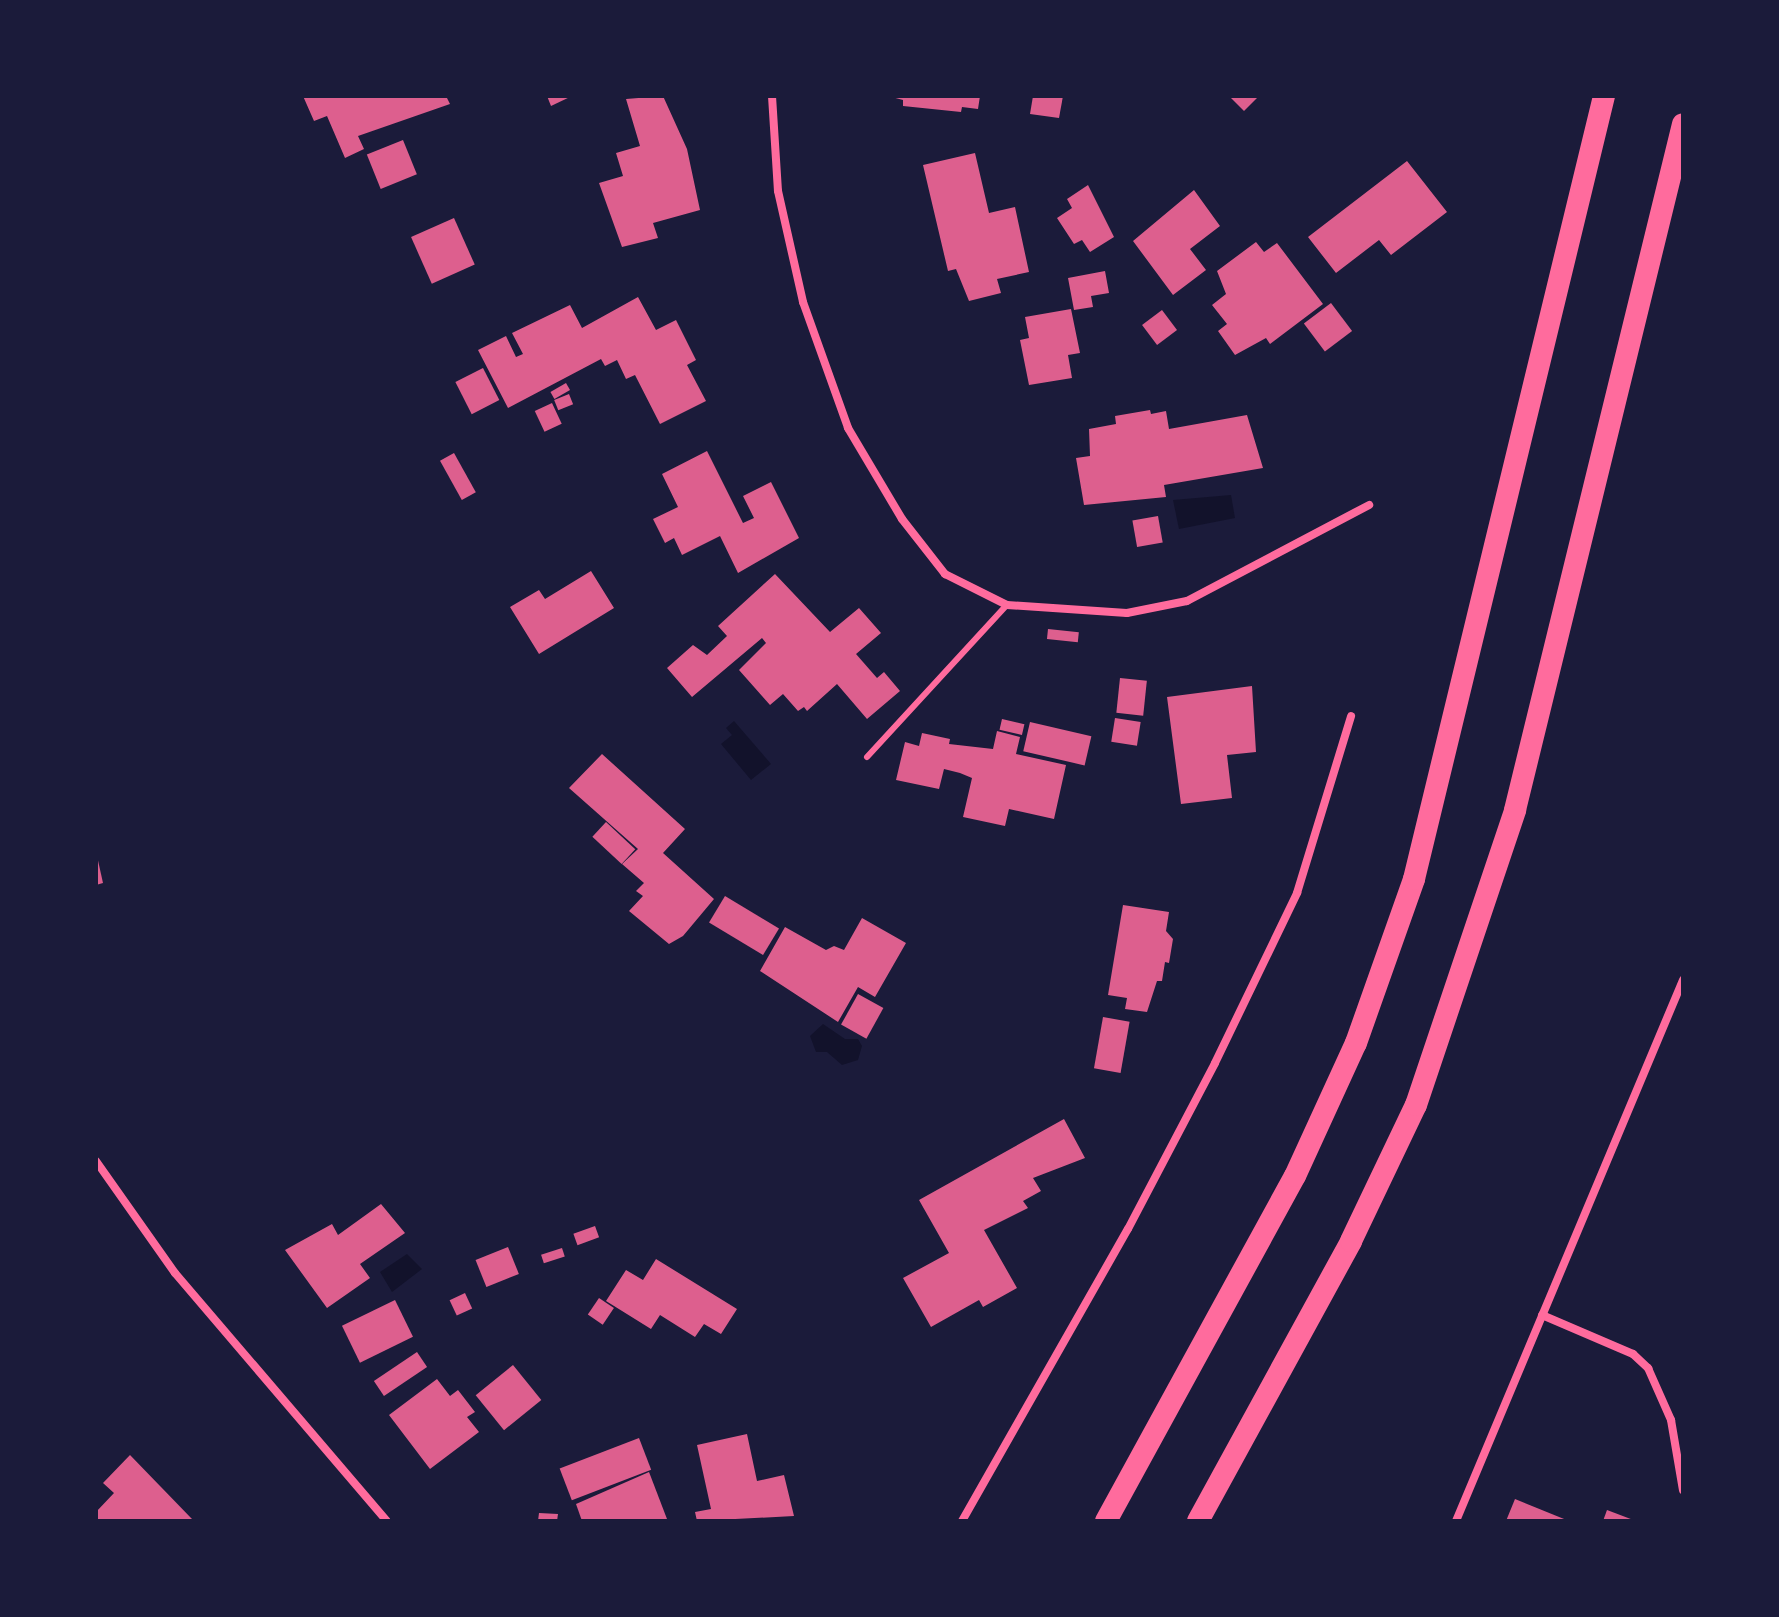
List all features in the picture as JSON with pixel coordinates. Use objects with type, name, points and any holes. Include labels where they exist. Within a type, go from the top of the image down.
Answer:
[{"type":"highway","points":[[1106,1521],[1295,1176],[1356,1043],[1414,879],[1604,96]]},
{"type":"highway","points":[[1198,1521],[1351,1241],[1426,1077],[1515,810],[1683,124]]},
{"type":"street","points":[[772,96],[778,191],[799,288],[848,428],[902,519],[945,574],[1007,605],[1127,613],[1187,601],[1369,505]]},
{"type":"street","points":[[962,1521],[1215,1063],[1297,893],[1351,716]]},
{"type":"street","points":[[1456,1521],[1683,980]]},
{"type":"street","points":[[96,1161],[175,1273],[387,1521]]},
{"type":"street","points":[[1542,1315],[1633,1354],[1648,1368],[1671,1420],[1683,1490]]},
{"type":"lane","points":[[867,757],[1007,605]]},
{"type":"shaded area","points":[[1231,495],[1235,518],[1179,529],[1173,500]]},
{"type":"shaded area","points":[[734,721],[771,764],[751,780],[721,744],[732,735],[726,728]]},
{"type":"shaded area","points":[[823,1024],[845,1039],[858,1039],[862,1046],[858,1060],[842,1065],[827,1052],[816,1052],[810,1036]]},
{"type":"shaded area","points":[[407,1254],[422,1269],[392,1292],[380,1272]]},
{"type":"building","points":[[303,96],[446,96],[450,104],[358,136],[364,149],[345,158],[327,116],[314,121]]},
{"type":"building","points":[[547,96],[572,96],[551,106]]},
{"type":"building","points":[[663,96],[687,149],[700,210],[653,223],[658,238],[622,247],[599,183],[623,176],[616,153],[640,146],[626,99]]},
{"type":"building","points":[[888,96],[980,96],[978,109],[962,107],[961,112],[903,106],[903,100]]},
{"type":"building","points":[[1033,96],[1063,96],[1059,118],[1030,114]]},
{"type":"building","points":[[1229,96],[1259,96],[1244,111]]},
{"type":"building","points":[[403,140],[417,174],[381,189],[367,155]]},
{"type":"building","points":[[975,153],[989,213],[1015,207],[1029,272],[997,279],[1001,293],[969,301],[956,269],[948,271],[923,165]]},
{"type":"building","points":[[1407,161],[1447,212],[1391,255],[1379,240],[1336,273],[1308,237]]},
{"type":"building","points":[[1088,185],[1114,237],[1090,252],[1082,240],[1074,244],[1057,218],[1072,208],[1067,199]]},
{"type":"building","points":[[1194,190],[1220,226],[1190,249],[1206,270],[1173,295],[1133,241]]},
{"type":"building","points":[[454,218],[475,265],[432,284],[411,237]]},
{"type":"building","points":[[1256,242],[1264,252],[1277,243],[1323,304],[1270,344],[1266,338],[1235,355],[1218,331],[1227,324],[1212,305],[1226,294],[1217,271]]},
{"type":"building","points":[[1105,271],[1109,293],[1091,296],[1093,307],[1074,310],[1068,278]]},
{"type":"building","points":[[638,297],[656,330],[676,320],[696,360],[687,365],[706,401],[660,424],[635,375],[626,379],[617,360],[605,366],[601,359],[508,408],[478,350],[506,336],[516,357],[523,354],[512,333],[570,305],[582,328]]},
{"type":"building","points":[[1331,303],[1352,331],[1325,351],[1304,323]]},
{"type":"building","points":[[1071,309],[1080,353],[1068,355],[1072,378],[1029,385],[1020,340],[1029,338],[1025,317]]},
{"type":"building","points":[[1162,310],[1177,330],[1157,345],[1142,325]]},
{"type":"building","points":[[483,368],[499,400],[472,414],[455,382]]},
{"type":"building","points":[[566,383],[570,390],[554,399],[550,392]]},
{"type":"building","points":[[569,394],[573,404],[558,410],[554,400]]},
{"type":"building","points":[[552,403],[562,424],[545,432],[535,411]]},
{"type":"building","points":[[1150,410],[1151,414],[1166,411],[1169,429],[1247,415],[1263,468],[1164,485],[1166,497],[1084,505],[1076,458],[1090,456],[1089,429],[1116,424],[1115,416]]},
{"type":"building","points":[[707,451],[743,523],[754,518],[743,496],[771,482],[799,538],[738,573],[720,536],[682,555],[674,538],[665,543],[653,519],[678,507],[662,474]]},
{"type":"building","points":[[454,453],[476,492],[462,500],[440,461]]},
{"type":"building","points":[[1158,516],[1163,543],[1137,547],[1132,521]]},
{"type":"building","points":[[591,571],[614,608],[539,654],[510,607],[539,590],[545,599]]},
{"type":"building","points":[[775,574],[830,632],[859,608],[881,633],[856,654],[877,678],[884,672],[900,691],[867,719],[837,684],[807,711],[804,707],[798,711],[783,694],[770,705],[739,670],[766,643],[762,638],[692,697],[667,668],[693,645],[707,655],[727,636],[718,626]]},
{"type":"building","points":[[1048,629],[1079,632],[1078,642],[1047,639]]},
{"type":"building","points":[[1120,678],[1147,681],[1143,716],[1116,713]]},
{"type":"building","points":[[1252,686],[1256,752],[1227,755],[1232,798],[1181,804],[1167,697]]},
{"type":"building","points":[[1115,718],[1141,722],[1137,746],[1111,742]]},
{"type":"building","points":[[1002,719],[1024,724],[1022,735],[1000,730]]},
{"type":"building","points":[[1030,722],[1091,736],[1085,765],[1023,751]]},
{"type":"building","points":[[997,731],[1020,737],[1016,754],[1066,765],[1054,819],[1009,809],[1005,826],[963,817],[972,778],[944,769],[939,789],[896,780],[905,742],[919,746],[922,733],[950,739],[949,744],[993,749]]},
{"type":"building","points":[[602,754],[685,829],[663,853],[714,899],[683,936],[669,944],[629,911],[643,896],[636,891],[644,883],[622,864],[638,849],[569,788]]},
{"type":"building","points":[[606,822],[635,849],[622,864],[592,837]]},
{"type":"building","points":[[96,857],[103,883],[96,885]]},
{"type":"building","points":[[725,896],[779,928],[763,955],[709,923]]},
{"type":"building","points":[[1123,905],[1169,912],[1166,931],[1173,939],[1169,963],[1165,962],[1162,981],[1157,981],[1147,1012],[1125,1009],[1127,998],[1108,995]]},
{"type":"building","points":[[862,918],[906,943],[875,997],[858,987],[838,1022],[760,971],[785,927],[826,950],[834,946],[844,950]]},
{"type":"building","points":[[858,994],[883,1008],[866,1039],[841,1025]]},
{"type":"building","points":[[1103,1017],[1130,1022],[1121,1073],[1094,1068]]},
{"type":"building","points":[[1064,1119],[1085,1158],[1033,1178],[1041,1191],[1023,1201],[1028,1208],[984,1230],[1017,1288],[983,1307],[979,1300],[931,1327],[903,1278],[949,1253],[919,1200]]},
{"type":"building","points":[[381,1204],[405,1233],[360,1264],[370,1278],[327,1308],[285,1250],[332,1224],[338,1235]]},
{"type":"building","points":[[595,1226],[599,1237],[577,1245],[573,1234]]},
{"type":"building","points":[[508,1247],[519,1274],[486,1287],[476,1260]]},
{"type":"building","points":[[562,1248],[565,1257],[544,1263],[541,1255]]},
{"type":"building","points":[[656,1259],[737,1309],[721,1334],[704,1324],[695,1337],[660,1315],[651,1329],[606,1301],[626,1270],[643,1280]]},
{"type":"building","points":[[465,1293],[472,1308],[457,1316],[450,1300]]},
{"type":"building","points":[[599,1298],[614,1308],[603,1325],[588,1315]]},
{"type":"building","points":[[395,1300],[413,1337],[360,1363],[342,1326]]},
{"type":"building","points":[[417,1352],[427,1367],[384,1396],[374,1381]]},
{"type":"building","points":[[513,1365],[541,1400],[504,1430],[476,1395]]},
{"type":"building","points":[[437,1379],[450,1396],[458,1390],[475,1412],[467,1417],[479,1432],[430,1469],[389,1415]]},
{"type":"building","points":[[747,1434],[757,1481],[784,1475],[794,1516],[697,1521],[695,1512],[711,1509],[697,1445]]},
{"type":"building","points":[[639,1438],[651,1470],[572,1500],[560,1468]]},
{"type":"building","points":[[130,1455],[191,1521],[96,1521],[96,1512],[114,1493],[103,1483]]},
{"type":"building","points":[[649,1472],[667,1519],[582,1521],[576,1504]]},
{"type":"building","points":[[1515,1499],[1569,1521],[1506,1521]]},
{"type":"building","points":[[1607,1510],[1636,1521],[1603,1521]]},
{"type":"building","points":[[539,1513],[558,1514],[557,1521],[538,1521]]}]
